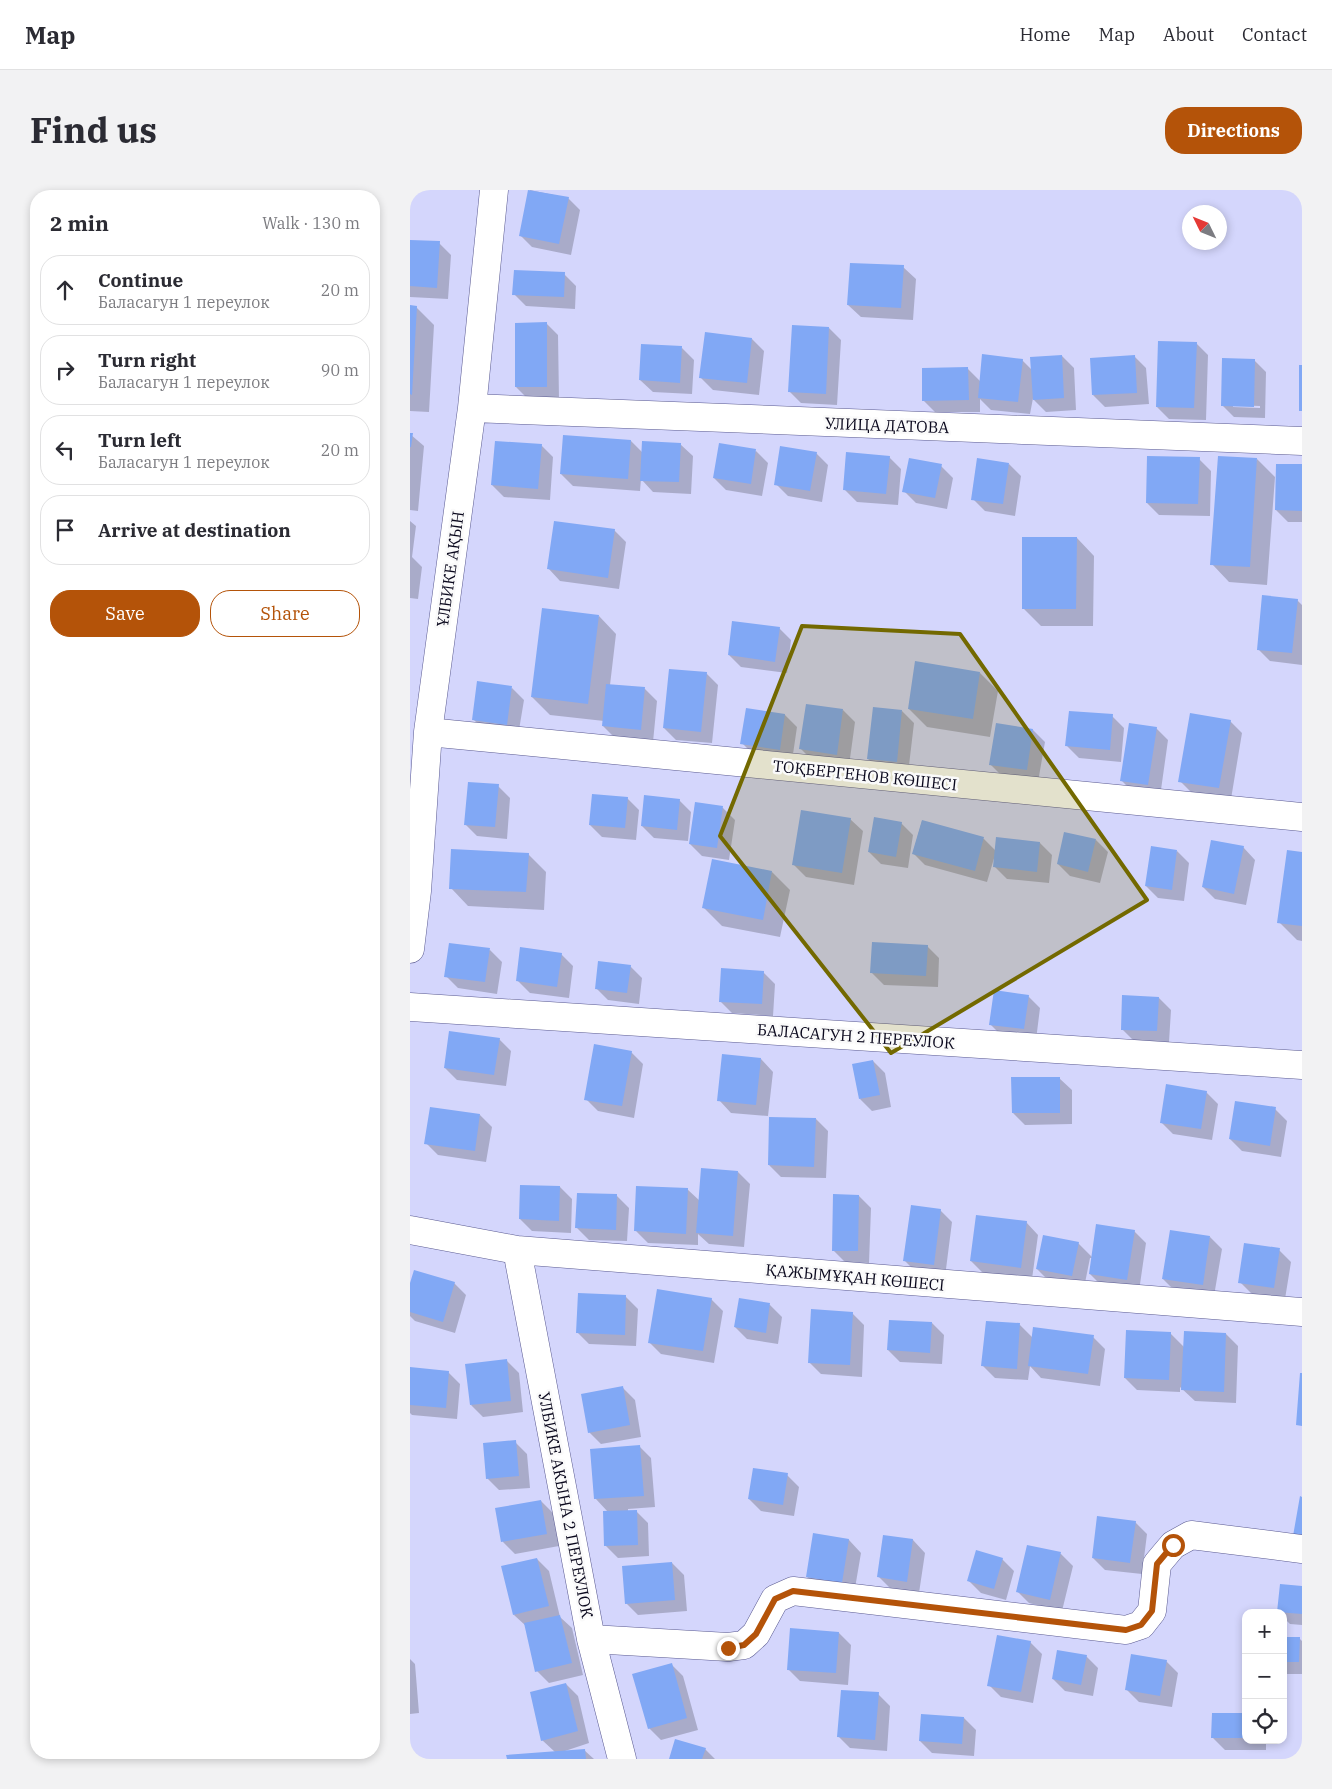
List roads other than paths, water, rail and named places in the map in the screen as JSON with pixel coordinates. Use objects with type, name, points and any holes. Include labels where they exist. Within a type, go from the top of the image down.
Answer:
[{"type":"street","name":"ҰЛБИКЕ АҚЫН","points":[[410,949],[428,732],[472,408],[494,190]]},
{"type":"street","name":"УЛИЦА ДАТОВА","points":[[472,408],[1302,441]]},
{"type":"street","name":"ТОҚБЕРГЕНОВ КӨШЕСІ","points":[[428,732],[1302,817]]},
{"type":"street","name":"БАЛАСАГУН 2 ПЕРЕУЛОК","points":[[410,1007],[1302,1065]]},
{"type":"street","name":"ҚАЖЫМҰҚАН КӨШЕСІ","points":[[410,1230],[517,1250],[1302,1312]]},
{"type":"street","name":"УЛБИКЕ АКЫНА 2 ПЕРЕУЛОК","points":[[517,1250],[591,1639],[622,1759]]},
{"type":"street","points":[[591,1639],[728,1648],[744,1645],[756,1634],[775,1599],[793,1591],[1126,1630],[1141,1625],[1152,1611],[1157,1564],[1173,1545],[1191,1535],[1302,1549]]}]
